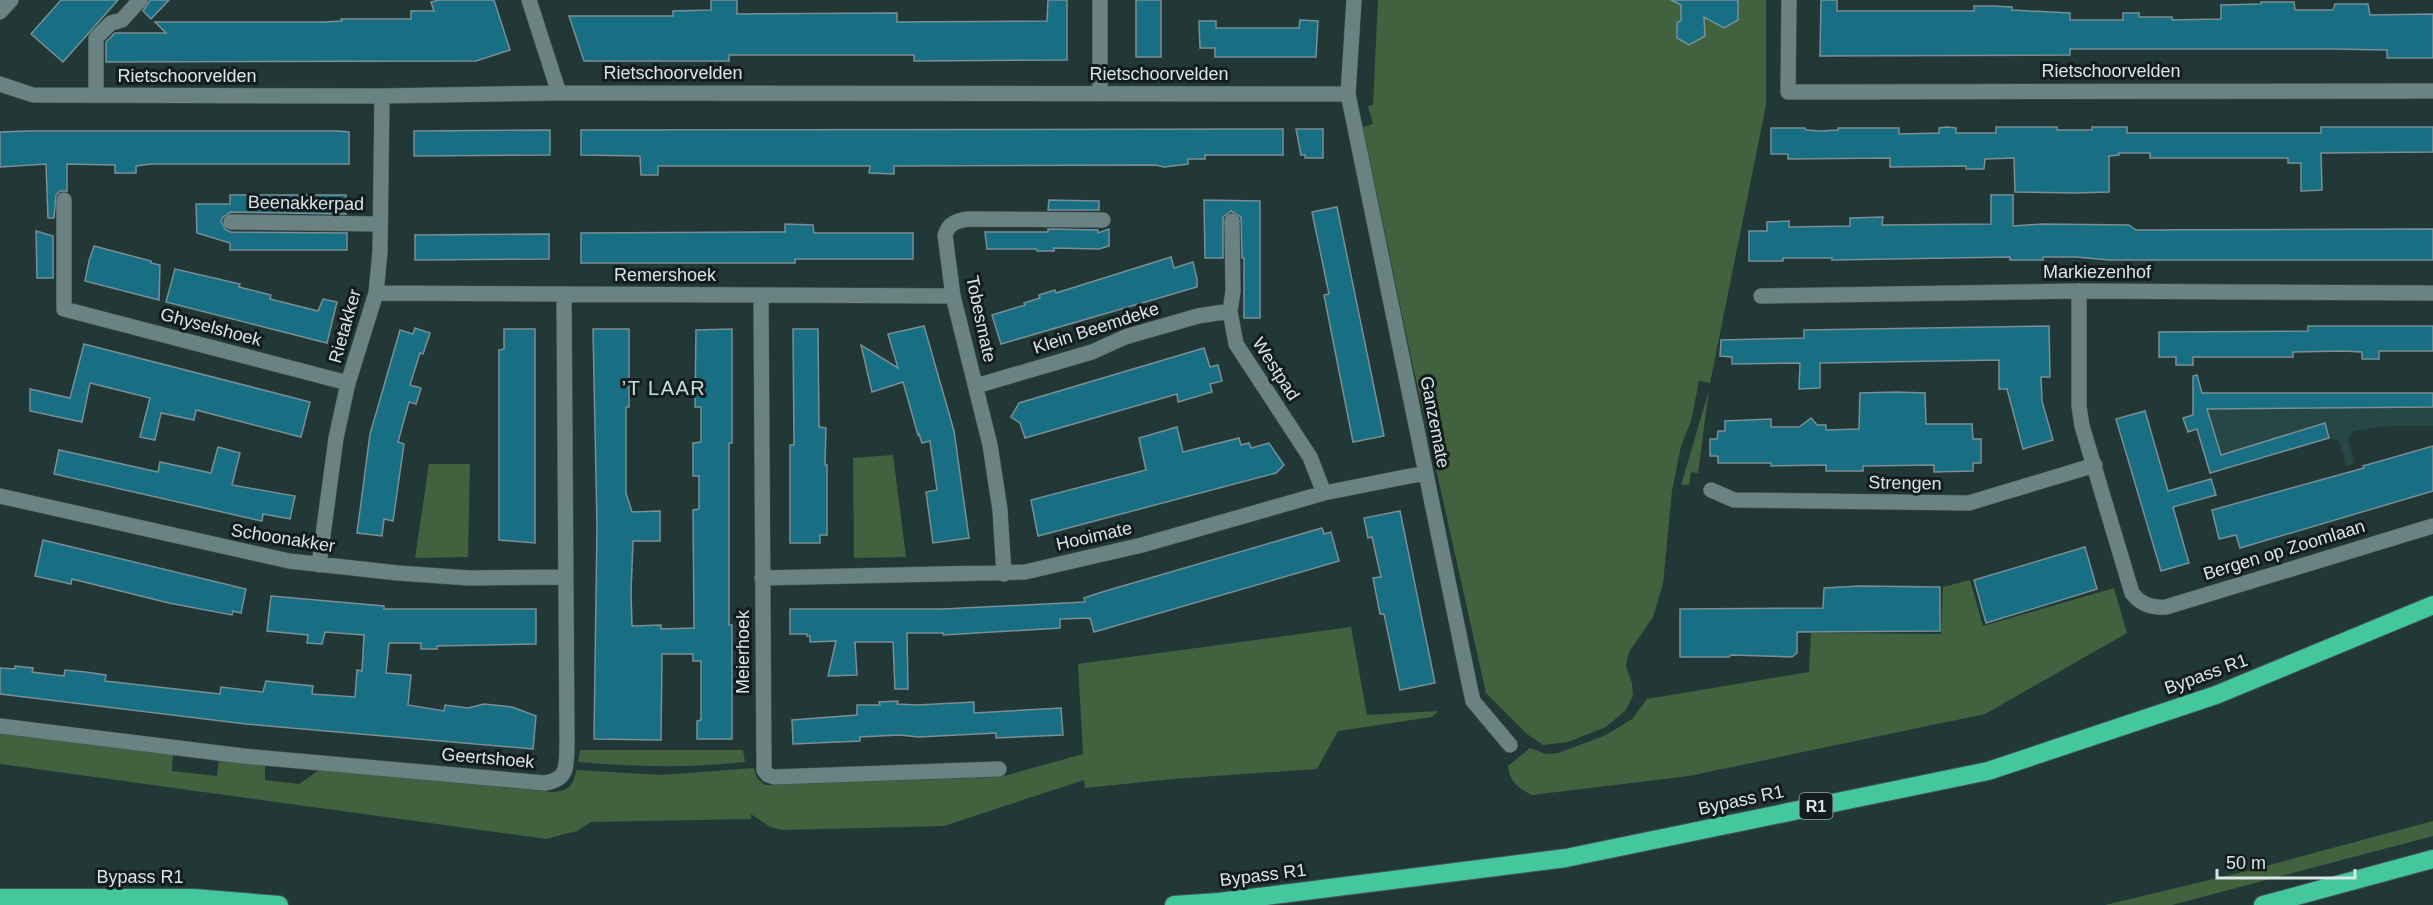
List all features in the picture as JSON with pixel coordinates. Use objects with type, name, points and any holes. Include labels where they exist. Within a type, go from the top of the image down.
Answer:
[{"type":"highway","name":"Bypass R1","points":[[1174,905],[1219,902],[1566,858],[1988,771],[2216,695],[2433,605]]},
{"type":"highway","points":[[2263,905],[2433,859]]},
{"type":"highway","name":"Bypass R1","points":[[0,898],[193,898],[279,905]]},
{"type":"street","points":[[0,12],[11,0]]},
{"type":"street","points":[[96,95],[96,38],[111,23],[122,20],[140,0]]},
{"type":"street","points":[[529,0],[559,93]]},
{"type":"street","points":[[1100,0],[1100,94]]},
{"type":"street","name":"Ganzemate","points":[[1354,0],[1348,93],[1425,472],[1473,701],[1510,745]]},
{"type":"street","name":"Rietschoorvelden","points":[[1789,0],[1788,92],[2433,91]]},
{"type":"street","name":"Rietschoorvelden","points":[[0,84],[33,95],[1348,93]]},
{"type":"street","name":"Rietakker","points":[[319,565],[336,438],[348,383],[376,293],[380,252],[382,96]]},
{"type":"street","name":"Ghyselshoek","points":[[64,200],[64,309],[348,383]]},
{"type":"street","name":"Tobesmate","points":[[1004,574],[1000,510],[990,445],[953,296],[945,235],[952,223],[968,219],[1103,220]]},
{"type":"street","name":"Westpad","points":[[1232,220],[1233,291],[1230,311],[1236,345],[1310,457],[1324,493]]},
{"type":"street","name":"Beenakkerpad","points":[[231,222],[380,224]]},
{"type":"street","points":[[2079,291],[2079,406],[2082,426],[2094,465]]},
{"type":"street","name":"Markiezenhof","points":[[1761,296],[2079,291],[2433,293]]},
{"type":"street","name":"Remershoek","points":[[376,293],[953,296]]},
{"type":"street","name":"Geertshoek","points":[[0,726],[243,756],[545,783],[563,776],[566,766],[564,294]]},
{"type":"street","name":"Meierhoek","points":[[761,296],[763,763],[768,775],[999,769]]},
{"type":"street","name":"Klein Beemdeke","points":[[976,386],[1092,351],[1125,337],[1198,316],[1230,311]]},
{"type":"street","name":"Strengen","points":[[1711,490],[1734,500],[1969,503],[2094,465]]},
{"type":"street","name":"Bergen op Zoomlaan","points":[[2094,465],[2132,593],[2146,605],[2166,607],[2433,526]]},
{"type":"street","name":"Hooimate","points":[[762,578],[1025,572],[1142,545],[1324,493],[1425,472]]},
{"type":"street","name":"Schoonakker","points":[[0,496],[260,556],[319,565],[469,578],[565,577]]},
{"type":"shaded area","points":[[2193,393],[2433,393],[2433,426],[2389,426],[2354,431],[2348,439],[2355,463],[2346,466],[2339,441],[2329,438],[2210,473],[2193,415]]},
{"type":"green space","points":[[1378,0],[1766,0],[1766,105],[1710,383],[1699,381],[1691,421],[1681,446],[1672,491],[1663,584],[1653,617],[1629,652],[1626,667],[1632,683],[1633,696],[1626,710],[1606,727],[1568,742],[1543,745],[1527,734],[1486,693],[1409,348],[1363,127],[1373,124],[1368,106],[1373,105]]},
{"type":"green space","points":[[1709,390],[1698,473],[1691,472],[1689,485],[1681,485]]},
{"type":"green space","points":[[893,455],[906,557],[854,558],[853,458]]},
{"type":"green space","points":[[429,464],[470,464],[468,557],[415,558]]},
{"type":"green space","points":[[1970,580],[1983,626],[2114,588],[2127,633],[1985,714],[1689,776],[1532,795],[1519,787],[1511,776],[1508,766],[1530,748],[1546,754],[1558,753],[1606,735],[1632,719],[1647,699],[1809,672],[1811,633],[1941,634],[1943,587]]},
{"type":"green space","points":[[1351,627],[1367,715],[1438,711],[1432,717],[1338,731],[1317,769],[1172,779],[1085,788],[1084,780],[944,826],[783,830],[770,827],[751,814],[751,819],[591,822],[577,831],[546,839],[0,764],[0,732],[173,755],[172,771],[217,776],[219,760],[265,764],[265,780],[299,784],[319,770],[553,792],[567,789],[574,780],[576,770],[661,775],[754,768],[757,778],[765,785],[1000,777],[1083,754],[1078,664]]},
{"type":"green space","points":[[580,750],[743,750],[745,762],[682,766],[599,764],[578,762]]},
{"type":"green space","points":[[2433,821],[2433,836],[2172,905],[2105,905],[2251,870]]},
{"type":"building","points":[[61,0],[118,0],[63,62],[31,34]]},
{"type":"building","points":[[150,0],[169,0],[151,19],[143,11]]},
{"type":"building","points":[[494,0],[510,50],[476,61],[106,62],[106,42],[115,33],[166,33],[155,22],[323,22],[342,21],[341,19],[411,19],[411,11],[434,11],[431,2]]},
{"type":"building","points":[[711,0],[737,0],[737,14],[897,13],[897,22],[1047,21],[1048,0],[1067,0],[1067,60],[914,61],[914,55],[729,55],[729,61],[584,61],[569,16],[673,16],[673,11],[711,10]]},
{"type":"building","points":[[1136,0],[1161,0],[1161,57],[1136,57]]},
{"type":"building","points":[[1671,0],[1738,0],[1738,20],[1724,28],[1704,17],[1705,36],[1689,45],[1677,38],[1677,23],[1681,20],[1681,5]]},
{"type":"building","points":[[1821,0],[1837,0],[1837,11],[1974,11],[1974,6],[1993,6],[2012,7],[2012,10],[2070,13],[2070,20],[2123,20],[2123,13],[2139,13],[2139,17],[2172,17],[2172,20],[2221,19],[2221,5],[2261,4],[2261,2],[2294,2],[2295,10],[2333,10],[2335,4],[2368,4],[2370,15],[2433,14],[2433,58],[2387,58],[2387,50],[2333,49],[2070,49],[2070,55],[1820,56]]},
{"type":"building","points":[[1300,20],[1318,21],[1316,57],[1215,57],[1215,48],[1200,48],[1199,21],[1216,21],[1216,28],[1299,28]]},
{"type":"building","points":[[1996,127],[2057,127],[2057,130],[2092,130],[2092,127],[2127,127],[2127,133],[2321,133],[2321,127],[2433,127],[2433,152],[2321,153],[2322,190],[2301,191],[2301,163],[2288,163],[2288,158],[2150,158],[2150,153],[2119,153],[2119,155],[2109,156],[2109,192],[2075,193],[2015,192],[2014,158],[1985,159],[1984,169],[1966,169],[1966,166],[1890,167],[1890,158],[1788,159],[1788,154],[1771,154],[1771,128],[1805,128],[1821,131],[1838,130],[1838,128],[1899,128],[1899,134],[1939,133],[1939,128],[1956,128],[1956,133],[1996,133]]},
{"type":"building","points":[[1283,129],[1283,155],[1205,155],[1205,159],[1188,159],[1188,164],[1164,167],[1155,165],[894,166],[894,174],[869,173],[870,166],[658,166],[658,175],[641,175],[640,156],[581,155],[581,130]]},
{"type":"building","points":[[1296,129],[1323,129],[1323,158],[1305,158],[1305,155],[1301,155]]},
{"type":"building","points":[[550,130],[550,155],[414,156],[414,131]]},
{"type":"building","points":[[0,132],[349,132],[349,164],[151,164],[136,166],[136,173],[115,173],[115,165],[67,164],[67,191],[60,191],[56,195],[54,218],[48,218],[46,164],[0,167]]},
{"type":"building","points":[[230,195],[346,195],[346,214],[231,212],[223,217],[221,222],[226,230],[231,232],[347,233],[347,250],[230,250],[230,243],[197,233],[196,204],[230,204]]},
{"type":"building","points":[[1991,195],[2013,195],[2013,226],[2129,225],[2136,230],[2433,229],[2433,260],[2109,260],[2043,257],[2043,260],[2010,260],[2010,257],[1832,260],[1832,258],[1783,258],[1783,261],[1749,261],[1749,231],[1767,231],[1767,222],[1789,221],[1789,227],[1850,226],[1850,218],[1883,217],[1882,225],[1991,224]]},
{"type":"building","points":[[1049,200],[1099,201],[1099,210],[1048,210]]},
{"type":"building","points":[[1204,200],[1260,201],[1260,318],[1244,318],[1241,217],[1231,211],[1223,217],[1223,258],[1205,258]]},
{"type":"building","points":[[1337,207],[1384,436],[1353,442],[1324,295],[1329,294],[1312,212]]},
{"type":"building","points":[[785,224],[813,225],[814,233],[913,233],[913,259],[795,259],[795,263],[581,263],[581,233],[785,232]]},
{"type":"building","points":[[1048,229],[1098,230],[1098,233],[1109,229],[1109,246],[1099,249],[1054,248],[1054,251],[987,249],[985,232],[1048,232]]},
{"type":"building","points":[[36,231],[53,236],[53,278],[37,278]]},
{"type":"building","points":[[549,234],[549,259],[415,260],[415,235]]},
{"type":"building","points":[[94,246],[160,265],[159,300],[85,281]]},
{"type":"building","points":[[1171,257],[1174,268],[1193,262],[1197,287],[1001,344],[992,315],[1025,305],[1024,303],[1040,298],[1039,295],[1055,290],[1056,293]]},
{"type":"building","points":[[175,269],[240,284],[239,287],[271,295],[270,299],[318,311],[323,299],[337,302],[327,343],[166,302]]},
{"type":"building","points":[[924,326],[954,431],[969,538],[933,543],[926,492],[937,490],[930,441],[922,443],[918,435],[903,382],[872,392],[861,345],[898,368],[888,334]]},
{"type":"building","points":[[2049,326],[2050,377],[2041,377],[2042,401],[2053,440],[2023,449],[2007,389],[1999,389],[1999,360],[1820,363],[1820,388],[1799,389],[1800,363],[1732,364],[1732,357],[1720,356],[1721,340],[1804,338],[1804,330]]},
{"type":"building","points":[[2308,326],[2433,326],[2433,351],[2379,351],[2379,359],[2362,359],[2362,352],[2343,351],[2293,352],[2293,357],[2193,357],[2193,365],[2176,365],[2176,357],[2159,357],[2159,332],[2308,331]]},
{"type":"building","points":[[415,328],[430,333],[423,354],[420,353],[410,385],[421,388],[416,404],[409,402],[398,442],[404,444],[393,521],[384,519],[382,536],[357,533],[370,434],[400,330],[413,334]]},
{"type":"building","points":[[504,329],[535,329],[535,543],[499,540],[499,350],[504,349]]},
{"type":"building","points":[[593,329],[629,329],[626,493],[632,512],[660,511],[660,541],[633,541],[632,626],[661,625],[661,629],[694,628],[693,510],[699,509],[699,476],[693,476],[693,443],[701,442],[701,407],[695,407],[696,330],[732,329],[732,443],[729,443],[729,625],[732,625],[732,739],[697,739],[697,721],[701,720],[701,661],[693,661],[693,654],[662,654],[661,740],[594,739],[597,526]]},
{"type":"building","points":[[793,329],[818,329],[819,427],[826,428],[825,465],[827,465],[827,535],[820,535],[820,543],[790,543],[790,445],[794,445]]},
{"type":"building","points":[[84,344],[310,402],[301,437],[196,410],[194,420],[161,413],[155,440],[140,437],[150,398],[90,383],[82,422],[30,411],[30,389],[70,398]]},
{"type":"building","points":[[1204,348],[1210,367],[1218,365],[1222,381],[1210,384],[1212,392],[1178,402],[1177,394],[1025,438],[1020,423],[1011,417],[1019,403]]},
{"type":"building","points":[[2197,375],[2202,393],[2433,393],[2433,407],[2207,409],[2221,455],[2325,423],[2329,438],[2210,473],[2197,429],[2188,432],[2183,418],[2193,415],[2193,376]]},
{"type":"building","points":[[1860,393],[1925,393],[1926,424],[1972,424],[1973,439],[1981,439],[1981,463],[1973,463],[1973,471],[1934,472],[1934,465],[1863,466],[1863,471],[1826,471],[1826,465],[1771,466],[1771,463],[1718,463],[1718,456],[1710,456],[1710,439],[1717,439],[1718,431],[1725,431],[1725,421],[1771,419],[1771,427],[1799,427],[1811,418],[1817,425],[1826,425],[1826,430],[1859,429]]},
{"type":"building","points":[[2145,411],[2168,491],[2211,479],[2216,495],[2173,507],[2189,563],[2161,571],[2116,419]]},
{"type":"building","points":[[1177,427],[1183,452],[1239,438],[1241,445],[1249,443],[1251,448],[1269,443],[1284,465],[1276,473],[1038,536],[1031,500],[1146,470],[1139,438]]},
{"type":"building","points":[[2433,446],[2433,491],[2240,548],[2236,535],[2219,539],[2212,510],[2364,468],[2363,466]]},
{"type":"building","points":[[218,447],[240,453],[232,485],[295,496],[290,519],[263,514],[262,521],[54,474],[59,450],[158,472],[160,462],[211,473]]},
{"type":"building","points":[[1400,511],[1435,683],[1400,690],[1384,614],[1380,614],[1373,578],[1381,577],[1372,537],[1368,538],[1364,518]]},
{"type":"building","points":[[1322,528],[1324,534],[1331,532],[1339,561],[1094,632],[1090,618],[1060,619],[1060,628],[943,635],[943,633],[907,633],[908,689],[895,689],[893,642],[855,642],[857,675],[828,676],[836,641],[810,642],[810,636],[807,634],[790,634],[790,609],[943,609],[1085,602],[1084,598],[1102,592]]},
{"type":"building","points":[[43,540],[246,589],[241,613],[233,611],[232,615],[169,603],[72,579],[71,584],[35,576]]},
{"type":"building","points":[[2085,547],[2097,589],[1986,623],[1974,580]]},
{"type":"building","points":[[1940,587],[1940,631],[1797,632],[1797,653],[1792,657],[1731,655],[1729,657],[1680,657],[1680,609],[1823,608],[1824,588]]},
{"type":"building","points":[[271,596],[384,606],[384,609],[536,609],[536,644],[437,646],[437,649],[421,649],[421,643],[389,643],[386,673],[411,675],[408,705],[444,711],[445,705],[468,708],[484,704],[512,707],[536,716],[533,749],[246,724],[0,694],[0,668],[15,669],[15,666],[33,668],[32,672],[64,676],[65,670],[85,672],[106,675],[105,681],[220,694],[221,687],[263,692],[266,681],[313,686],[312,694],[355,697],[357,670],[362,671],[364,635],[325,632],[322,644],[307,643],[308,635],[267,631]]},
{"type":"building","points":[[898,701],[897,704],[917,705],[974,702],[974,713],[1061,708],[1063,735],[996,738],[996,733],[919,737],[899,735],[860,737],[860,741],[793,744],[792,720],[857,715],[857,705],[880,705],[879,702]]},
{"type":"district","name":"’T LAAR","points":[[664,388]]}]
